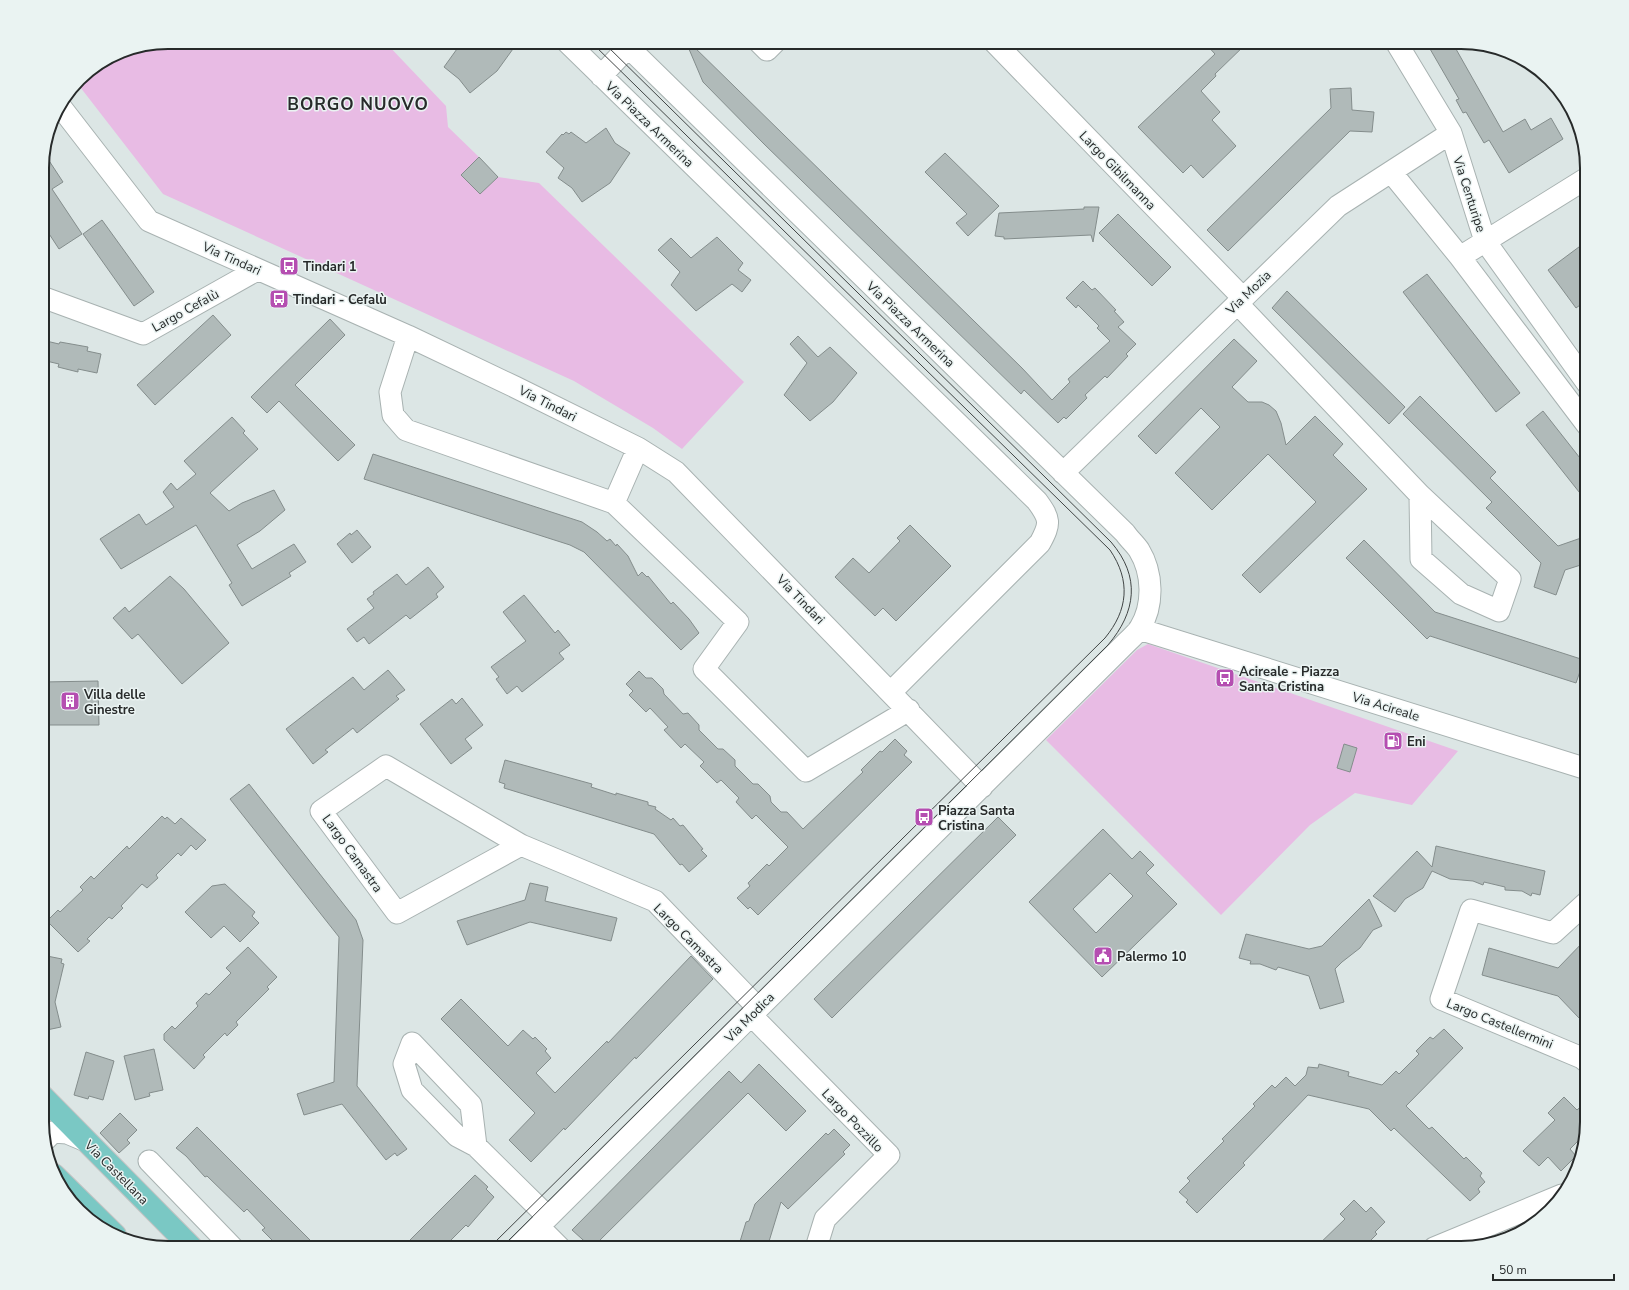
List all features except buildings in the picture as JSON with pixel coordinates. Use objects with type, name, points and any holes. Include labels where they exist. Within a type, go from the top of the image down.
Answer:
[{"type":"main road","name":"Via Castellana","points":[[49,1103],[185,1241]]},
{"type":"main road","points":[[76,1196],[92,1213]]},
{"type":"street","name":"Via Piazza Armerina","points":[[574,49],[1037,501],[1047,515],[1047,530],[1040,543],[891,692]]},
{"type":"street","points":[[602,76],[624,49]]},
{"type":"street","name":"Via Piazza Armerina","points":[[633,49],[1125,533],[1139,550],[1150,582],[1150,602],[1140,629]]},
{"type":"street","name":"Largo Gibilmanna","points":[[1001,49],[1240,301],[1420,495],[1510,579],[1499,611],[1461,594],[1421,559],[1420,495]]},
{"type":"street","name":"Via Centuripe","points":[[1400,49],[1451,133],[1485,241],[1460,257]]},
{"type":"street","name":"Via Tindari","points":[[64,111],[148,221],[408,336],[638,448],[676,472],[909,710],[982,787]]},
{"type":"street","name":"Via Mozia","points":[[1063,473],[1338,206],[1451,133]]},
{"type":"street","points":[[1391,172],[1460,257],[1580,416]]},
{"type":"street","points":[[1580,182],[1485,241],[1580,373]]},
{"type":"street","name":"Largo Cefalù","points":[[49,300],[143,334],[257,270]]},
{"type":"street","points":[[408,336],[390,392],[392,415],[406,430],[614,504],[738,622],[704,669],[806,771],[909,710]]},
{"type":"street","points":[[614,504],[638,448]]},
{"type":"street","points":[[982,787],[1140,629]]},
{"type":"street","name":"Via Acireale","points":[[1140,629],[1580,767]]},
{"type":"street","name":"Largo Camastra","points":[[521,845],[397,912],[321,811],[386,766],[521,845],[655,901],[754,1012]]},
{"type":"street","name":"Via Modica","points":[[524,1241],[982,787]]},
{"type":"street","name":"Largo Castellermini","points":[[1580,908],[1553,933],[1471,910],[1441,999],[1580,1057]]},
{"type":"street","name":"Largo Pozzillo","points":[[754,1012],[889,1155],[825,1218],[818,1241]]},
{"type":"street","points":[[476,1146],[471,1105],[412,1043],[404,1064],[412,1090],[457,1136],[476,1146],[544,1222],[556,1241]]},
{"type":"street","points":[[50,1135],[53,1132],[66,1133],[86,1141]]},
{"type":"street","points":[[149,1161],[226,1241]]},
{"type":"street","points":[[1451,1241],[1550,1200]]},
{"type":"shaded area","points":[[160,49],[392,49],[446,106],[448,127],[479,157],[462,174],[480,194],[498,177],[539,183],[744,382],[682,449],[653,428],[574,381],[163,194],[81,88],[102,69],[115,61],[137,53]]},
{"type":"shaded area","points":[[1148,644],[1458,751],[1412,805],[1355,793],[1310,825],[1221,915],[1046,740],[1137,650]]},
{"type":"tram line","points":[[496,1241],[1105,638],[1118,617],[1124,595],[1124,584],[1121,573],[1110,550],[598,49]]},
{"type":"tram line","points":[[508,1241],[1108,645],[1124,620],[1129,607],[1131,594],[1131,581],[1127,568],[1121,555],[1111,542],[610,49]]},
{"type":"place","name":"Tindari 1","points":[[289,266]]},
{"type":"place","name":"Tindari - Cefalù","points":[[279,299]]},
{"type":"place","name":"Acireale - Piazza Santa Cristina","points":[[1225,678]]},
{"type":"place","name":"Villa delle Ginestre","points":[[70,701]]},
{"type":"place","name":"Eni","points":[[1393,741]]},
{"type":"place","name":"Piazza Santa Cristina","points":[[924,817]]},
{"type":"place","name":"Palermo 10","points":[[1103,956]]},
{"type":"district","name":"BORGO NUOVO","points":[[358,104]]}]
